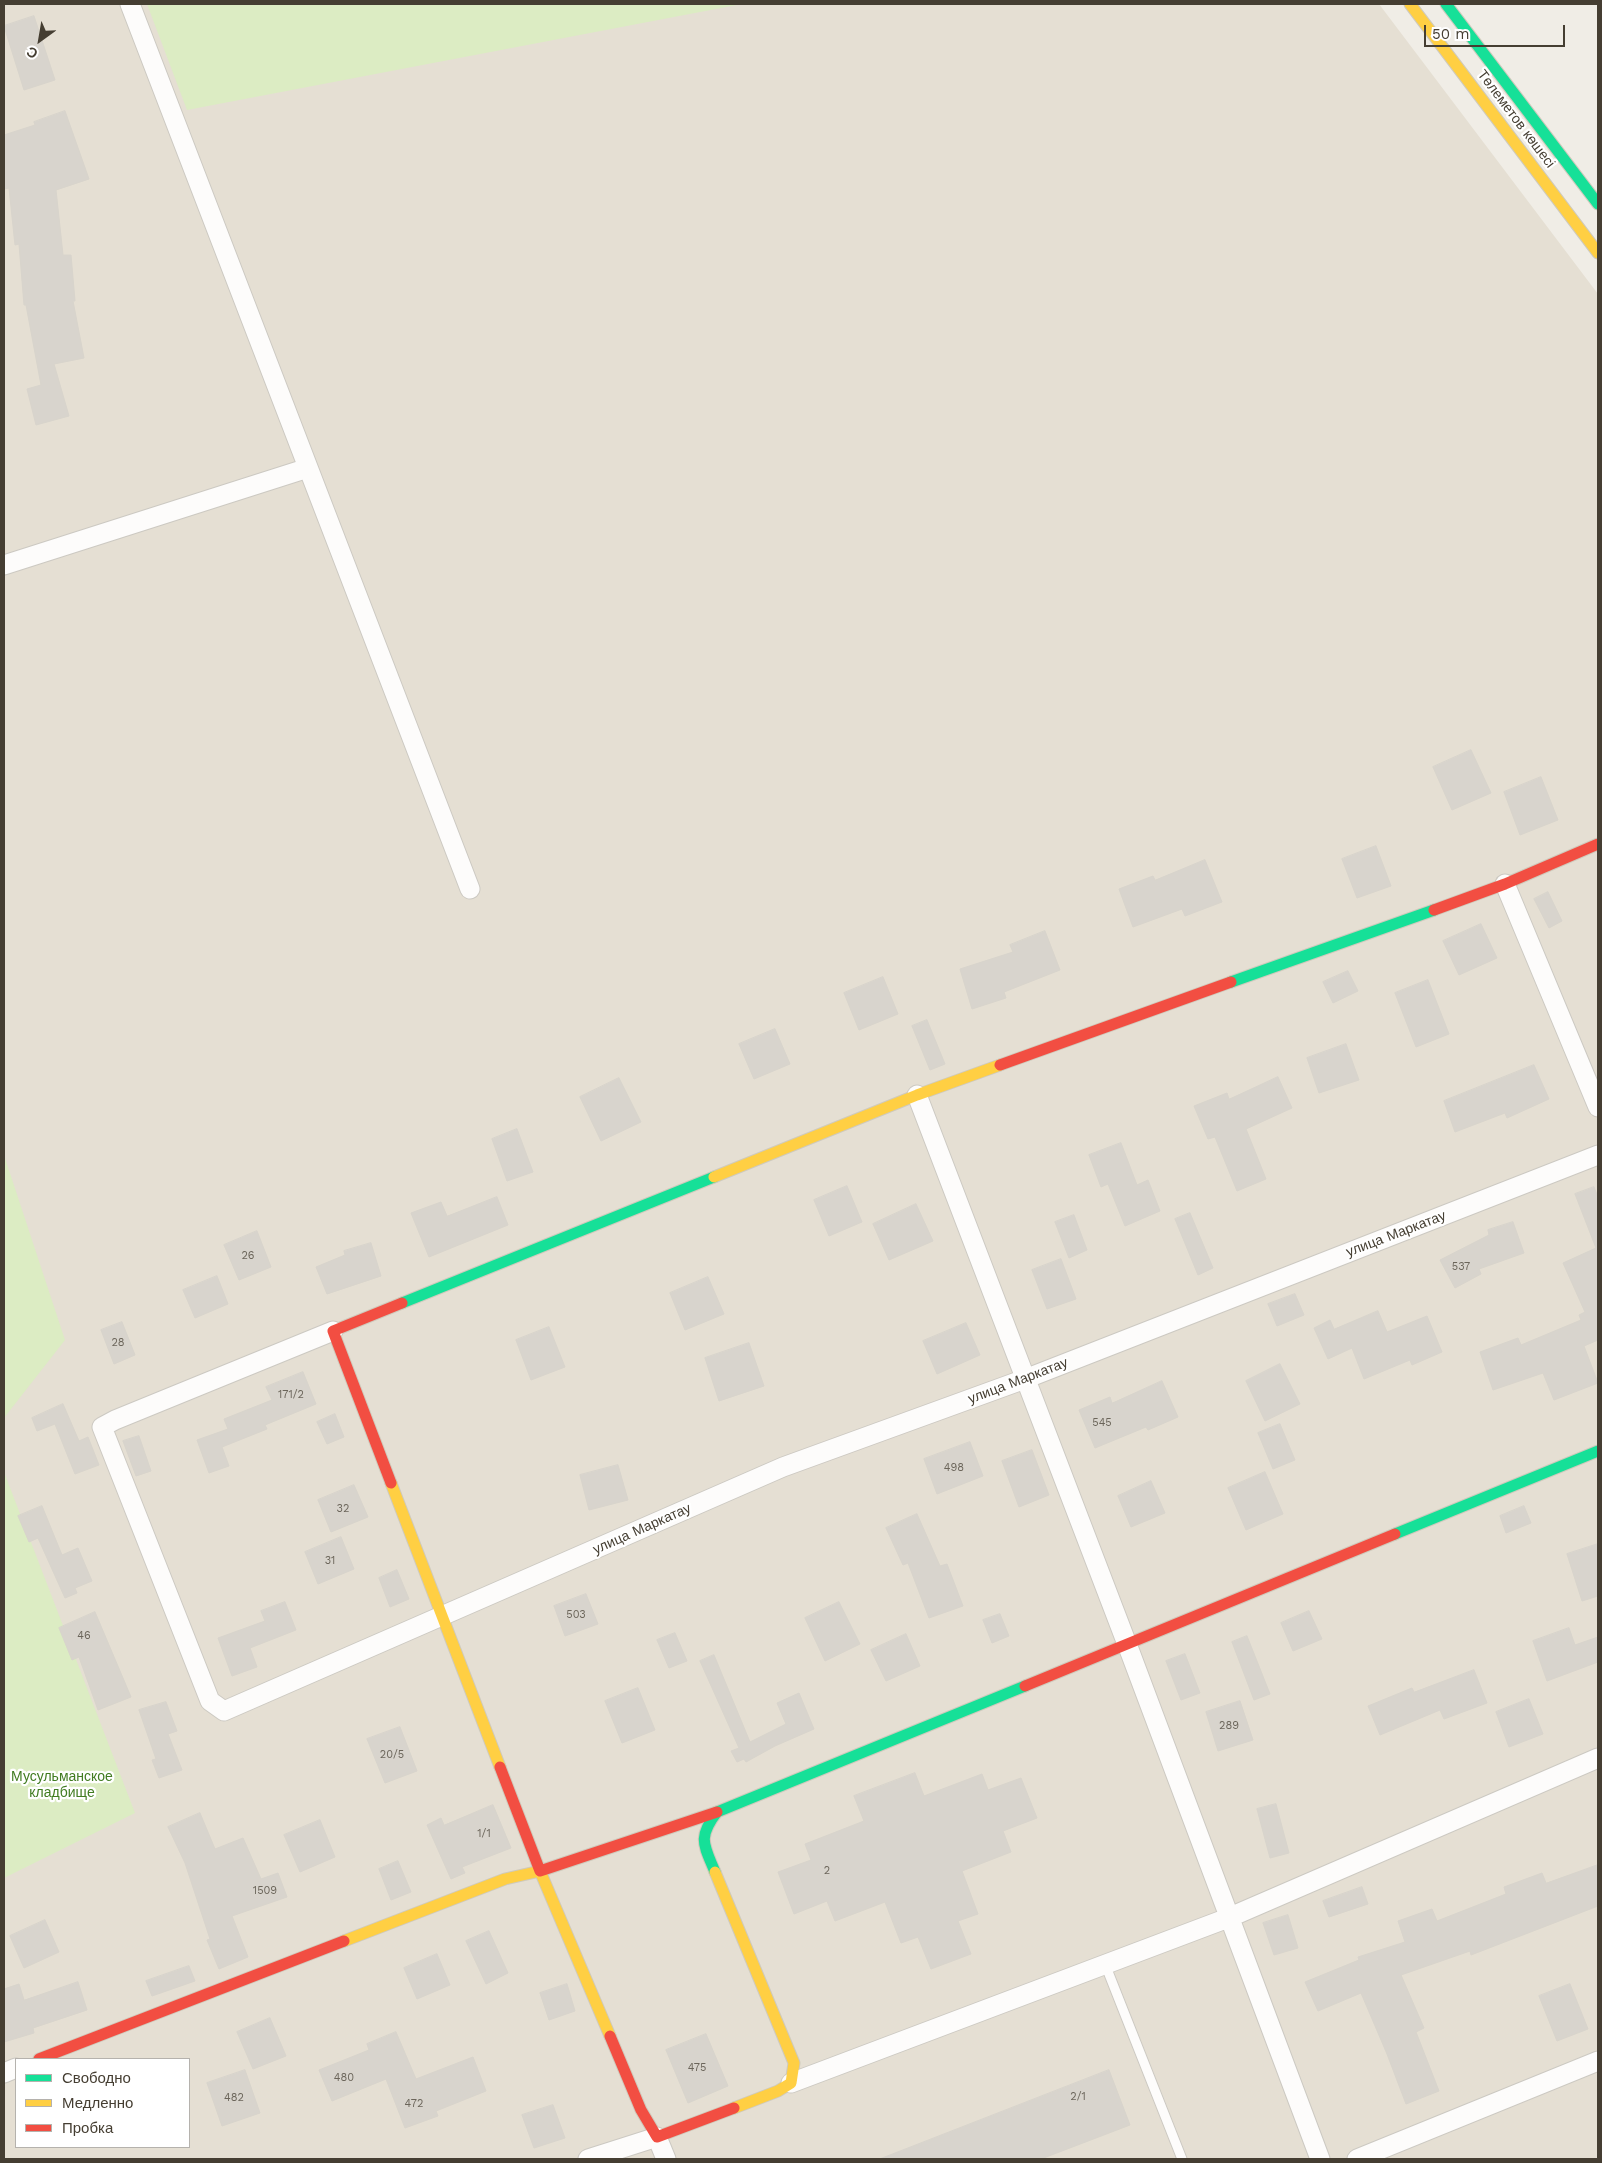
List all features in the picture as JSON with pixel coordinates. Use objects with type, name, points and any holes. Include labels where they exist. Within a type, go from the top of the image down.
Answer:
[{"type":"street","points":[[130,4],[470,889]]},
{"type":"street","name":"Төлеметов көшесі","points":[[1410,4],[1598,253]]},
{"type":"street","name":"Төлеметов көшесі","points":[[1446,4],[1598,204]]},
{"type":"street","points":[[4,565],[308,468]]},
{"type":"street","points":[[666,2159],[657,2137],[641,2110],[540,1871],[332,1331],[917,1096],[1505,884],[1598,844]]},
{"type":"street","points":[[1505,884],[1598,1107]]},
{"type":"street","points":[[917,1096],[1127,1644],[1228,1918],[1320,2159]]},
{"type":"street","name":"улица Маркатау","points":[[332,1331],[115,1420],[102,1428],[210,1702],[224,1711],[783,1467],[1025,1379],[1598,1155]]},
{"type":"street","points":[[42,2058],[505,1879],[540,1871],[717,1812],[1598,1450]]},
{"type":"street","points":[[588,2159],[657,2137],[778,2091],[791,2083],[1228,1918],[1598,1758]]},
{"type":"street","points":[[717,1812],[707,1825],[703,1843],[794,2063],[791,2083]]},
{"type":"street","points":[[1357,2159],[1598,2061]]},
{"type":"lane","points":[[1105,1964],[1182,2159]]},
{"type":"shaded area","points":[[4,4],[1379,4],[1598,294],[1598,2159],[4,2159]]},
{"type":"green space","points":[[147,4],[742,4],[187,110]]},
{"type":"green space","points":[[4,1155],[65,1340],[4,1418]]},
{"type":"green space","name":"Мусульманское кладбище","points":[[4,1472],[135,1813],[4,1878]]},
{"type":"building","points":[[34,16],[55,80],[24,90],[4,26]]},
{"type":"building","points":[[65,111],[89,179],[56,190],[63,255],[71,255],[75,301],[73,301],[84,358],[54,364],[69,416],[36,425],[27,389],[41,385],[26,305],[24,305],[19,244],[15,245],[9,188],[4,189],[4,135],[35,125],[34,122]]},
{"type":"building","points":[[1471,750],[1491,793],[1452,810],[1433,767]]},
{"type":"building","points":[[1541,777],[1558,820],[1520,835],[1504,792]]},
{"type":"building","points":[[1376,846],[1391,886],[1357,898],[1342,859]]},
{"type":"building","points":[[1205,860],[1222,902],[1185,916],[1182,909],[1133,927],[1119,889],[1153,876],[1155,880]]},
{"type":"building","points":[[1548,892],[1562,921],[1549,928],[1534,899]]},
{"type":"building","points":[[1481,924],[1497,958],[1459,975],[1443,941]]},
{"type":"building","points":[[1045,931],[1060,970],[1004,992],[1006,998],[972,1009],[960,969],[1013,952],[1010,945]]},
{"type":"building","points":[[1348,971],[1358,991],[1333,1003],[1323,982]]},
{"type":"building","points":[[883,977],[898,1014],[859,1030],[844,993]]},
{"type":"building","points":[[1428,980],[1449,1034],[1416,1047],[1395,993]]},
{"type":"building","points":[[927,1020],[945,1064],[930,1070],[912,1026]]},
{"type":"building","points":[[775,1029],[790,1064],[754,1079],[739,1044]]},
{"type":"building","points":[[1346,1044],[1359,1080],[1319,1093],[1307,1058]]},
{"type":"building","points":[[1534,1065],[1549,1099],[1507,1118],[1505,1113],[1455,1132],[1444,1101]]},
{"type":"building","points":[[1278,1077],[1292,1108],[1246,1129],[1266,1179],[1237,1191],[1215,1137],[1208,1139],[1194,1106],[1227,1093],[1229,1099]]},
{"type":"building","points":[[619,1078],[641,1122],[601,1141],[580,1097]]},
{"type":"building","points":[[517,1129],[533,1172],[507,1181],[492,1139]]},
{"type":"building","points":[[1121,1143],[1137,1185],[1148,1180],[1160,1211],[1125,1226],[1108,1184],[1101,1187],[1089,1155]]},
{"type":"building","points":[[847,1186],[862,1222],[829,1236],[814,1200]]},
{"type":"building","points":[[1594,1187],[1598,1197],[1598,1340],[1584,1346],[1598,1383],[1554,1400],[1543,1373],[1493,1390],[1480,1352],[1518,1338],[1521,1345],[1581,1320],[1579,1315],[1585,1312],[1563,1263],[1596,1248],[1575,1194]]},
{"type":"building","points":[[497,1197],[508,1225],[429,1257],[411,1213],[441,1202],[447,1216]]},
{"type":"building","points":[[916,1204],[933,1241],[889,1260],[873,1224]]},
{"type":"building","points":[[1190,1213],[1213,1268],[1198,1275],[1175,1219]]},
{"type":"building","points":[[1074,1215],[1087,1250],[1069,1258],[1055,1222]]},
{"type":"building","points":[[1513,1222],[1524,1253],[1479,1269],[1481,1274],[1455,1288],[1440,1260],[1489,1235],[1488,1230]]},
{"type":"building","points":[[257,1231],[271,1267],[239,1280],[224,1245]]},
{"type":"building","points":[[371,1243],[381,1276],[327,1294],[316,1267],[345,1255],[344,1251]]},
{"type":"building","points":[[1061,1259],[1076,1299],[1047,1309],[1032,1270]]},
{"type":"building","points":[[217,1276],[228,1304],[195,1318],[183,1290]]},
{"type":"building","points":[[708,1277],[724,1314],[685,1330],[670,1293]]},
{"type":"building","points":[[1295,1294],[1304,1315],[1277,1326],[1268,1304]]},
{"type":"building","points":[[1378,1311],[1387,1332],[1427,1316],[1442,1352],[1412,1365],[1410,1360],[1364,1379],[1352,1348],[1328,1359],[1314,1328],[1330,1320],[1334,1329]]},
{"type":"building","points":[[122,1322],[135,1355],[114,1364],[101,1330]]},
{"type":"building","points":[[966,1323],[980,1355],[937,1374],[923,1341]]},
{"type":"building","points":[[549,1327],[565,1367],[531,1380],[516,1340]]},
{"type":"building","points":[[749,1343],[764,1386],[719,1401],[705,1358]]},
{"type":"building","points":[[1280,1364],[1300,1404],[1265,1421],[1246,1381]]},
{"type":"building","points":[[303,1372],[316,1404],[265,1425],[267,1429],[222,1447],[229,1466],[209,1473],[197,1440],[228,1429],[224,1419],[272,1400],[266,1387]]},
{"type":"building","points":[[1162,1381],[1178,1417],[1148,1430],[1146,1427],[1095,1448],[1079,1410],[1110,1397],[1112,1403]]},
{"type":"building","points":[[63,1404],[79,1441],[88,1437],[99,1465],[75,1474],[55,1424],[37,1431],[32,1418]]},
{"type":"building","points":[[335,1414],[344,1437],[327,1444],[317,1422]]},
{"type":"building","points":[[1280,1424],[1295,1460],[1273,1469],[1258,1433]]},
{"type":"building","points":[[139,1436],[151,1471],[136,1476],[123,1441]]},
{"type":"building","points":[[970,1442],[983,1476],[937,1494],[924,1459]]},
{"type":"building","points":[[1032,1450],[1049,1495],[1019,1507],[1002,1461]]},
{"type":"building","points":[[618,1465],[628,1500],[589,1510],[580,1475]]},
{"type":"building","points":[[1265,1472],[1283,1514],[1246,1530],[1228,1488]]},
{"type":"building","points":[[1151,1481],[1165,1513],[1131,1527],[1118,1496]]},
{"type":"building","points":[[354,1485],[368,1517],[331,1532],[318,1500]]},
{"type":"building","points":[[42,1506],[62,1555],[78,1548],[92,1581],[75,1588],[77,1593],[65,1598],[38,1538],[29,1542],[18,1516]]},
{"type":"building","points":[[1524,1506],[1531,1523],[1506,1533],[1500,1516]]},
{"type":"building","points":[[917,1514],[940,1566],[947,1564],[963,1606],[929,1618],[908,1563],[903,1565],[886,1528]]},
{"type":"building","points":[[341,1537],[354,1569],[318,1584],[305,1552]]},
{"type":"building","points":[[1598,1544],[1598,1596],[1582,1601],[1567,1554]]},
{"type":"building","points":[[397,1570],[409,1599],[390,1607],[379,1578]]},
{"type":"building","points":[[586,1594],[598,1624],[565,1636],[554,1606]]},
{"type":"building","points":[[285,1602],[296,1630],[250,1648],[257,1667],[232,1676],[218,1638],[265,1621],[261,1611]]},
{"type":"building","points":[[839,1602],[860,1644],[825,1661],[805,1618]]},
{"type":"building","points":[[1309,1611],[1322,1639],[1293,1651],[1281,1623]]},
{"type":"building","points":[[95,1612],[131,1697],[98,1710],[79,1657],[72,1660],[59,1628]]},
{"type":"building","points":[[1000,1614],[1009,1636],[992,1643],[983,1620]]},
{"type":"building","points":[[1569,1628],[1575,1645],[1598,1637],[1598,1662],[1547,1681],[1533,1641]]},
{"type":"building","points":[[675,1633],[687,1661],[669,1668],[657,1640]]},
{"type":"building","points":[[906,1634],[920,1666],[886,1681],[871,1650]]},
{"type":"building","points":[[1247,1636],[1270,1694],[1254,1700],[1232,1642]]},
{"type":"building","points":[[1185,1654],[1200,1693],[1181,1700],[1166,1661]]},
{"type":"building","points":[[714,1655],[750,1742],[786,1724],[777,1703],[799,1693],[814,1729],[775,1746],[746,1762],[744,1759],[737,1762],[731,1751],[739,1748],[700,1661]]},
{"type":"building","points":[[1474,1670],[1487,1703],[1444,1719],[1440,1710],[1380,1735],[1368,1706],[1412,1688],[1414,1692]]},
{"type":"building","points":[[638,1688],[655,1730],[622,1743],[605,1701]]},
{"type":"building","points":[[1529,1699],[1543,1734],[1509,1747],[1496,1712]]},
{"type":"building","points":[[1240,1701],[1253,1740],[1218,1751],[1206,1712]]},
{"type":"building","points":[[166,1702],[177,1731],[168,1734],[182,1770],[159,1778],[152,1760],[156,1759],[139,1710]]},
{"type":"building","points":[[400,1727],[417,1771],[385,1783],[367,1739]]},
{"type":"building","points":[[915,1773],[924,1796],[982,1774],[988,1790],[1021,1778],[1037,1818],[1003,1831],[1011,1852],[962,1871],[978,1914],[958,1921],[971,1954],[931,1969],[918,1937],[901,1943],[885,1902],[835,1921],[827,1901],[794,1914],[778,1872],[811,1860],[805,1844],[864,1821],[854,1796]]},
{"type":"building","points":[[1276,1804],[1289,1853],[1270,1858],[1257,1809]]},
{"type":"building","points":[[493,1805],[511,1848],[462,1867],[465,1873],[451,1879],[427,1825],[441,1818],[444,1825]]},
{"type":"building","points":[[200,1813],[215,1849],[243,1838],[261,1879],[278,1873],[287,1897],[232,1916],[248,1957],[219,1969],[207,1940],[210,1939],[185,1863],[168,1827]]},
{"type":"building","points":[[320,1820],[335,1857],[300,1872],[284,1835]]},
{"type":"building","points":[[398,1861],[411,1892],[391,1900],[379,1869]]},
{"type":"building","points":[[1598,1865],[1598,1906],[1471,1955],[1470,1951],[1401,1975],[1424,2028],[1416,2032],[1439,2091],[1406,2104],[1361,1993],[1318,2011],[1305,1982],[1359,1960],[1358,1957],[1405,1942],[1398,1921],[1432,1909],[1437,1921],[1506,1894],[1504,1887],[1542,1873],[1546,1883]]},
{"type":"building","points":[[1362,1887],[1368,1904],[1329,1917],[1323,1901]]},
{"type":"building","points":[[1288,1915],[1298,1948],[1274,1955],[1263,1923]]},
{"type":"building","points":[[45,1920],[59,1952],[24,1968],[10,1936]]},
{"type":"building","points":[[489,1931],[508,1973],[486,1984],[466,1941]]},
{"type":"building","points":[[437,1954],[450,1985],[417,1999],[404,1968]]},
{"type":"building","points":[[189,1966],[195,1981],[152,1996],[146,1981]]},
{"type":"building","points":[[78,1982],[87,2010],[33,2028],[34,2033],[4,2042],[4,1989],[19,1984],[24,2000]]},
{"type":"building","points":[[567,1984],[575,2011],[549,2020],[540,1993]]},
{"type":"building","points":[[1570,1984],[1588,2029],[1557,2041],[1539,1996]]},
{"type":"building","points":[[270,2018],[286,2056],[253,2069],[237,2032]]},
{"type":"building","points":[[396,2032],[416,2079],[473,2057],[486,2091],[436,2111],[438,2116],[405,2128],[386,2079],[332,2101],[319,2070],[369,2050],[367,2044]]},
{"type":"building","points":[[706,2034],[728,2086],[688,2103],[666,2050]]},
{"type":"building","points":[[245,2070],[260,2113],[222,2126],[207,2083]]},
{"type":"building","points":[[1109,2070],[1130,2125],[1041,2159],[880,2159]]},
{"type":"building","points":[[553,2105],[565,2138],[534,2148],[522,2115]]},
{"type":"traffic: fast","points":[[1446,4],[1598,204]]},
{"type":"traffic: fast","points":[[1231,982],[1434,910]]},
{"type":"traffic: fast","points":[[402,1303],[714,1177]]},
{"type":"traffic: fast","points":[[1395,1534],[1598,1451]]},
{"type":"traffic: fast","points":[[715,1872],[704,1842],[707,1829],[717,1812],[1025,1686]]},
{"type":"traffic: slow","points":[[1410,4],[1598,253]]},
{"type":"traffic: slow","points":[[714,1177],[917,1095],[1000,1065]]},
{"type":"traffic: slow","points":[[391,1483],[500,1767]]},
{"type":"traffic: slow","points":[[344,1941],[505,1879],[540,1871],[610,2036]]},
{"type":"traffic: slow","points":[[715,1872],[794,2063],[791,2083],[778,2091],[734,2108]]},
{"type":"traffic: jam","points":[[1434,910],[1505,884],[1598,844]]},
{"type":"traffic: jam","points":[[1000,1065],[1231,982]]},
{"type":"traffic: jam","points":[[391,1483],[333,1331],[402,1303]]},
{"type":"traffic: jam","points":[[1025,1686],[1395,1534]]},
{"type":"traffic: jam","points":[[500,1767],[540,1871],[717,1812]]},
{"type":"traffic: jam","points":[[42,2058],[344,1941]]},
{"type":"traffic: jam","points":[[610,2036],[641,2110],[657,2137],[734,2108]]}]
